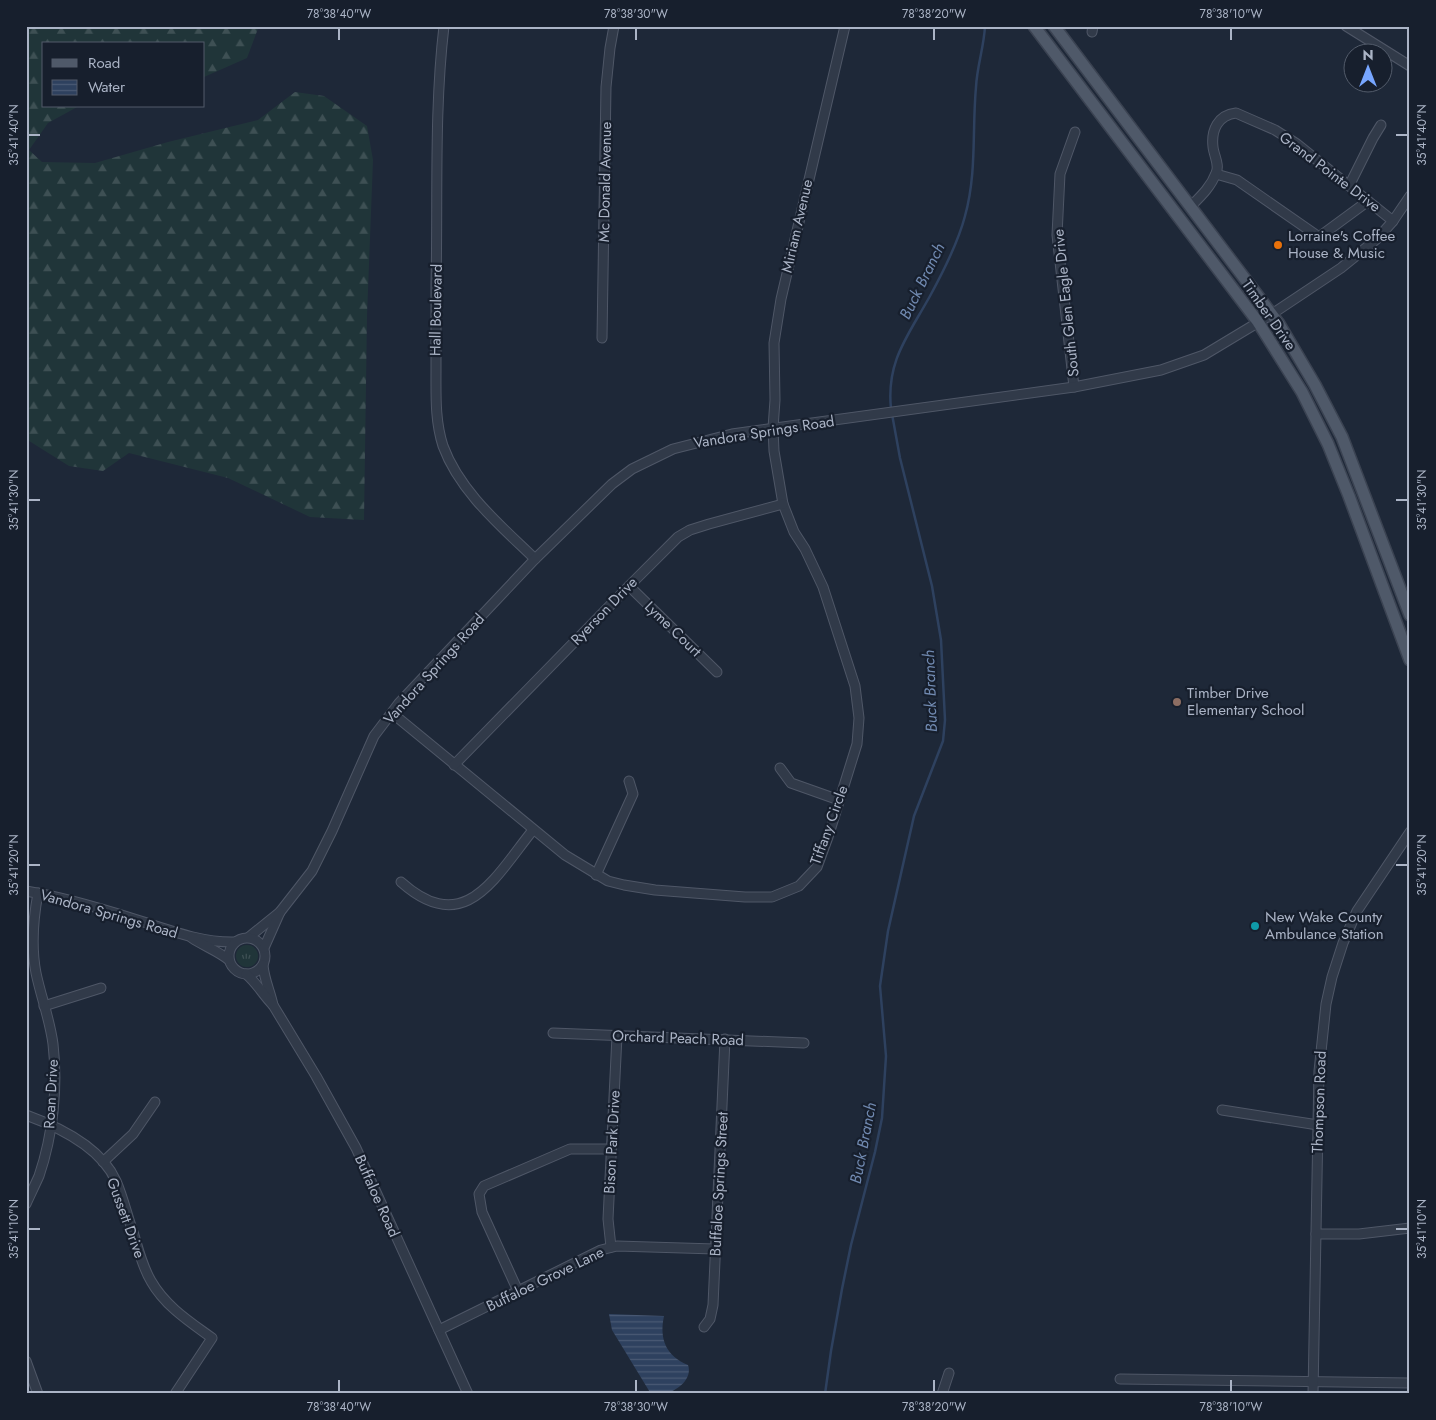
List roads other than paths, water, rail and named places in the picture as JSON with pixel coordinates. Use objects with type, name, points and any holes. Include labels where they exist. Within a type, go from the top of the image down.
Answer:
[{"type":"main road","name":"Timber Drive","points":[[1034,26],[1258,322],[1302,392],[1328,444],[1356,513],[1410,660]]},
{"type":"main road","name":"Timber Drive","points":[[1054,26],[1272,314],[1316,385],[1342,437],[1410,615]]},
{"type":"street","name":"Hall Boulevard","points":[[444,26],[439,88],[436,292],[436,413],[438,430],[450,461],[461,480],[498,523],[535,559]]},
{"type":"street","name":"Mc Donald Avenue","points":[[602,338],[606,87],[614,26]]},
{"type":"street","name":"Miriam Avenue","points":[[773,428],[775,400],[774,343],[781,299],[846,26]]},
{"type":"street","points":[[1346,26],[1410,66]]},
{"type":"street","name":"Grand Pointe Drive","points":[[1216,174],[1217,163],[1212,138],[1215,127],[1221,118],[1236,113],[1275,130],[1289,139],[1393,221]]},
{"type":"street","points":[[1349,186],[1372,138],[1381,125]]},
{"type":"street","name":"South Glen Eagle Drive","points":[[1074,387],[1057,235],[1060,174],[1075,132]]},
{"type":"street","points":[[1190,207],[1204,193],[1216,174],[1237,180],[1319,237],[1368,201]]},
{"type":"street","name":"Vandora Springs Road","points":[[249,937],[280,912],[312,871],[374,736],[399,703],[535,559],[598,497],[632,469],[673,448],[732,434],[1074,387],[1158,372],[1204,355],[1272,314],[1341,268],[1371,245],[1393,221],[1410,196]]},
{"type":"street","name":"Tiffany Circle","points":[[392,713],[565,855],[608,881],[624,886],[654,890],[745,897],[772,897],[799,886],[817,867],[857,744],[859,718],[855,686],[823,587],[805,549],[794,532],[783,504],[774,451],[773,428]]},
{"type":"street","name":"Ryerson Drive","points":[[454,765],[628,586],[678,538],[690,530],[783,504]]},
{"type":"street","name":"Lyme Court","points":[[628,586],[717,672]]},
{"type":"street","points":[[780,768],[791,783],[839,800]]},
{"type":"street","points":[[596,875],[633,794],[629,781]]},
{"type":"street","points":[[401,882],[425,900],[447,906],[470,901],[484,890],[533,830]]},
{"type":"street","name":"Thompson Road","points":[[1313,1394],[1319,1071],[1324,1020],[1332,977],[1344,939],[1357,911],[1410,832]]},
{"type":"street","name":"Vandora Springs Road","points":[[26,892],[130,917],[192,938],[235,942]]},
{"type":"street","name":"Roan Drive","points":[[26,1204],[39,1176],[48,1140],[54,1098],[52,1042],[36,972],[33,943],[34,914],[38,894]]},
{"type":"street","name":"Vandora Springs Road","points":[[264,948],[280,912]]},
{"type":"street","points":[[249,937],[255,939],[264,948],[265,959],[256,972],[246,974],[235,970],[229,960],[229,950],[239,939],[249,937]]},
{"type":"street","name":"Vandora Springs Road","points":[[192,938],[229,960]]},
{"type":"street","name":"Buffaloe Road","points":[[263,964],[265,980],[271,993],[273,1005]]},
{"type":"street","name":"Buffaloe Road","points":[[246,974],[256,983],[273,1005],[316,1076],[356,1148],[468,1394]]},
{"type":"street","points":[[44,1006],[101,988]]},
{"type":"street","name":"Orchard Peach Road","points":[[553,1033],[804,1043]]},
{"type":"street","name":"Bison Park Drive","points":[[611,1248],[608,1219],[617,1036]]},
{"type":"street","name":"Buffaloe Springs Street","points":[[704,1327],[710,1319],[713,1306],[725,1040]]},
{"type":"street","points":[[103,1162],[132,1134],[155,1102]]},
{"type":"street","points":[[1222,1110],[1318,1125]]},
{"type":"street","name":"Gussett Drive","points":[[26,1115],[50,1124],[79,1140],[103,1162],[115,1179],[151,1282],[179,1314],[212,1338],[175,1394]]},
{"type":"street","points":[[518,1291],[482,1212],[479,1194],[484,1186],[570,1149],[611,1149]]},
{"type":"street","points":[[1316,1234],[1359,1234],[1410,1228]]},
{"type":"street","name":"Buffaloe Grove Lane","points":[[439,1330],[601,1250],[642,1246],[716,1249]]},
{"type":"street","points":[[26,1361],[38,1394]]},
{"type":"street","points":[[942,1394],[949,1373]]},
{"type":"street","points":[[1120,1379],[1410,1383]]},
{"type":"water","points":[[609,1314],[664,1316],[663,1332],[666,1346],[674,1357],[688,1365],[688,1375],[683,1384],[664,1394],[651,1394],[612,1330]]},
{"type":"waterway","name":"Buck Branch","points":[[891,409],[890,392],[895,363],[900,350],[945,267],[959,235],[969,200],[973,168],[977,79],[985,26]]},
{"type":"waterway","name":"Buck Branch","points":[[825,1394],[851,1245],[882,1118],[886,1056],[880,986],[888,931],[914,816],[943,741],[945,720],[941,640],[932,586],[900,458],[892,414]]},
{"type":"place","name":"Lorraine's Coffee House & Music","points":[[1278,245]]},
{"type":"place","name":"Timber Drive Elementary School","points":[[1177,702]]},
{"type":"place","name":"New Wake County Ambulance Station","points":[[1255,926]]}]
